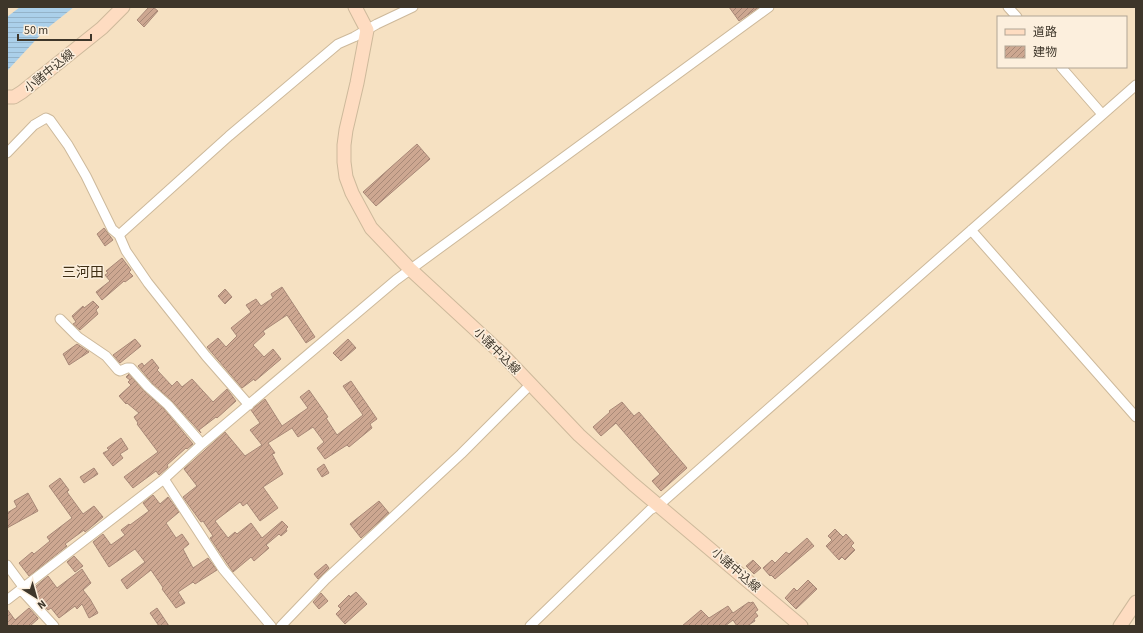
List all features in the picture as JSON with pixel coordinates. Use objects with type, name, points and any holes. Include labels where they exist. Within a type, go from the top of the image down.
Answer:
[{"type":"main road","name":"小諸中込線","points":[[7,97],[14,97],[22,92],[102,28],[124,7]]},
{"type":"main road","points":[[355,7],[367,30]]},
{"type":"main road","name":"小諸中込線","points":[[367,30],[344,145],[344,162],[346,177],[357,205],[371,228],[410,269],[480,333],[579,434],[634,484],[800,626]]},
{"type":"main road","points":[[1120,626],[1136,602]]},
{"type":"street","points":[[119,235],[229,136],[338,44],[413,7]]},
{"type":"street","points":[[7,600],[164,479],[202,444],[307,354],[410,269],[769,7]]},
{"type":"street","points":[[1008,7],[1016,16]]},
{"type":"street","points":[[1062,68],[1102,114]]},
{"type":"street","points":[[530,626],[650,510],[659,505],[1136,85]]},
{"type":"street","points":[[7,153],[34,125],[46,118],[50,120],[68,145],[92,188],[112,229],[119,235],[126,251],[148,283],[206,356],[249,405]]},
{"type":"street","points":[[971,230],[1136,417]]},
{"type":"street","points":[[60,319],[78,337],[106,356],[118,370],[120,371],[131,368],[148,387],[168,405],[202,444]]},
{"type":"street","points":[[281,626],[326,580],[461,454],[530,385]]},
{"type":"street","points":[[164,479],[223,569],[271,626]]},
{"type":"street","points":[[7,565],[24,588],[24,593],[54,626]]},
{"type":"water","points":[[20,7],[74,7],[45,30],[7,71],[7,17]]},
{"type":"building","points":[[149,7],[153,7],[158,11],[144,27],[137,20]]},
{"type":"building","points":[[729,7],[759,7],[739,21]]},
{"type":"building","points":[[417,144],[430,159],[376,206],[363,192]]},
{"type":"building","points":[[104,228],[113,240],[105,246],[97,234]]},
{"type":"building","points":[[122,258],[131,270],[129,272],[133,276],[125,282],[124,281],[102,300],[96,292],[110,281],[105,275],[108,273],[106,271]]},
{"type":"building","points":[[282,287],[315,337],[306,343],[287,315],[263,331],[265,334],[253,345],[264,357],[273,349],[281,359],[255,381],[254,379],[242,388],[207,347],[218,338],[226,347],[237,336],[231,328],[251,312],[246,305],[256,299],[261,306],[273,298],[271,294]]},
{"type":"building","points":[[225,289],[232,297],[225,304],[218,296]]},
{"type":"building","points":[[93,301],[99,307],[96,310],[98,314],[80,330],[73,324],[76,322],[72,316],[83,306],[84,308]]},
{"type":"building","points":[[135,339],[141,346],[120,363],[113,355]]},
{"type":"building","points":[[348,339],[356,348],[341,361],[333,353]]},
{"type":"building","points":[[77,344],[89,352],[69,365],[63,354]]},
{"type":"building","points":[[152,359],[159,368],[157,370],[172,386],[177,381],[182,387],[192,379],[213,402],[227,389],[236,401],[217,418],[216,417],[199,430],[201,433],[172,401],[152,383],[138,366],[142,363],[144,366]]},
{"type":"building","points":[[129,374],[144,391],[164,409],[193,444],[187,449],[186,448],[167,465],[168,467],[159,475],[156,471],[133,488],[124,477],[158,452],[137,424],[138,423],[134,417],[139,413],[127,403],[126,404],[119,396],[131,385],[128,382],[130,380],[126,377]]},
{"type":"building","points":[[351,381],[377,419],[370,424],[372,428],[349,447],[347,445],[325,459],[317,448],[324,442],[313,427],[298,437],[292,428],[268,443],[275,453],[272,454],[283,474],[263,487],[278,508],[260,521],[247,503],[243,506],[240,502],[215,521],[228,538],[235,532],[237,534],[251,523],[262,538],[282,521],[288,527],[286,529],[287,531],[281,536],[279,534],[266,545],[269,548],[254,561],[251,557],[233,572],[210,538],[213,536],[203,521],[201,522],[183,497],[197,486],[184,469],[225,432],[245,456],[262,445],[250,430],[260,423],[251,410],[265,399],[282,426],[308,408],[300,397],[309,390],[328,417],[326,418],[337,435],[363,415],[343,386]]},
{"type":"building","points":[[622,402],[634,416],[639,412],[687,468],[661,491],[652,481],[660,474],[616,423],[601,436],[593,427],[610,412],[609,411]]},
{"type":"building","points":[[121,438],[128,449],[120,454],[123,458],[113,466],[103,453],[109,450],[107,448]]},
{"type":"building","points":[[324,464],[329,473],[322,477],[317,469]]},
{"type":"building","points":[[94,468],[98,474],[84,483],[80,477]]},
{"type":"building","points":[[60,478],[69,490],[67,492],[83,514],[94,506],[103,517],[85,532],[84,530],[65,544],[67,546],[29,576],[19,563],[32,552],[34,554],[50,541],[47,537],[72,518],[49,486]]},
{"type":"building","points":[[28,493],[38,511],[7,528],[7,513],[17,507],[14,501]]},
{"type":"building","points":[[153,495],[160,504],[168,497],[179,512],[166,523],[176,538],[182,534],[189,544],[183,549],[193,568],[208,558],[217,570],[195,584],[193,582],[178,592],[185,603],[176,608],[162,589],[162,586],[151,570],[127,589],[121,580],[145,562],[135,549],[109,567],[93,542],[103,534],[111,545],[125,535],[121,530],[149,511],[143,503]]},
{"type":"building","points":[[379,501],[389,513],[361,538],[350,524]]},
{"type":"building","points":[[835,529],[843,537],[846,534],[854,543],[851,546],[855,550],[845,560],[842,557],[839,560],[826,546],[832,540],[828,536]]},
{"type":"building","points":[[807,538],[814,546],[775,579],[763,568],[772,560],[775,563],[786,552],[789,554]]},
{"type":"building","points":[[74,556],[83,566],[75,572],[67,562]]},
{"type":"building","points":[[753,560],[761,568],[754,574],[746,566]]},
{"type":"building","points":[[326,564],[329,568],[318,579],[314,574]]},
{"type":"building","points":[[82,569],[91,583],[83,590],[98,613],[89,618],[82,604],[77,609],[75,606],[59,618],[51,608],[48,610],[30,591],[48,576],[57,588]]},
{"type":"building","points":[[808,580],[817,589],[796,609],[785,598],[794,588],[797,591]]},
{"type":"building","points":[[356,592],[367,604],[345,624],[336,614],[341,609],[338,606],[349,595],[350,597]]},
{"type":"building","points":[[321,593],[328,601],[319,609],[313,602]]},
{"type":"building","points":[[749,602],[753,602],[758,610],[755,612],[758,616],[754,619],[755,621],[747,626],[737,626],[733,620],[725,626],[682,626],[701,610],[709,618],[728,606],[733,613]]},
{"type":"building","points":[[29,608],[38,618],[30,626],[7,626],[7,609],[15,620]]},
{"type":"building","points":[[157,608],[169,626],[159,626],[150,613]]},
{"type":"district","name":"三河田","points":[[83,272]]}]
